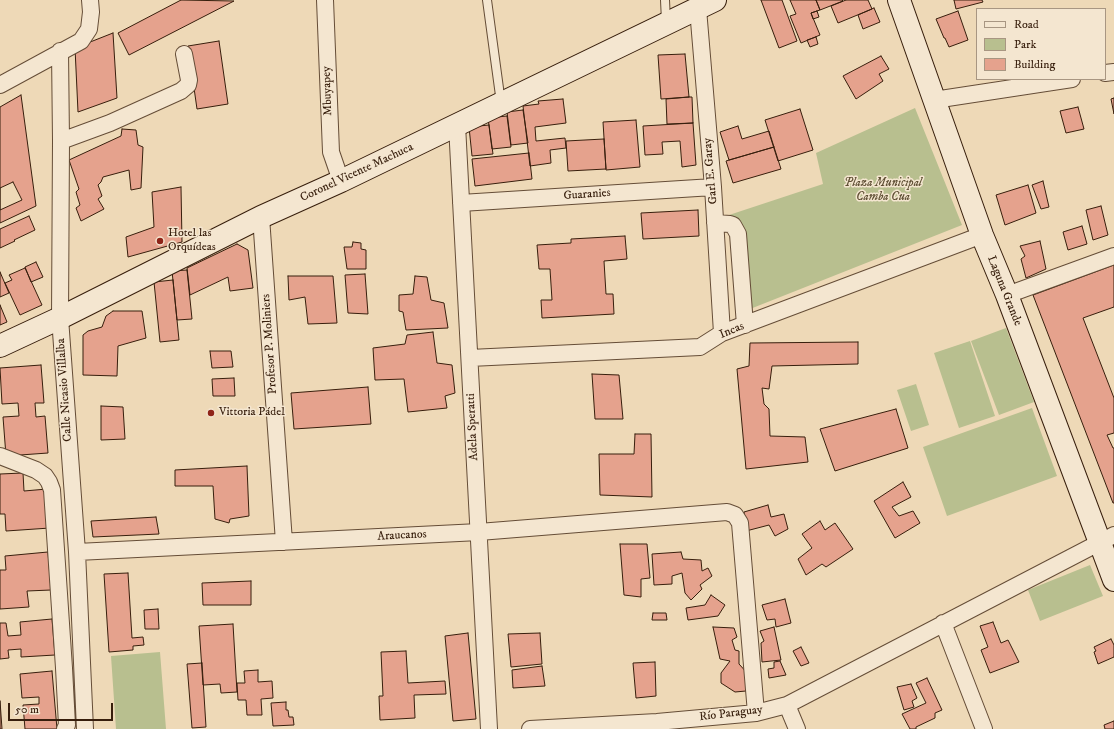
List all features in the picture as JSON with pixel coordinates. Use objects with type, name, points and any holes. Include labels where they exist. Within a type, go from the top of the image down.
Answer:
[{"type":"street","points":[[0,85],[80,41],[89,28],[91,12],[90,0]]},
{"type":"street","name":"Mbuyapey","points":[[325,0],[331,152],[341,181]]},
{"type":"street","name":"Laguna Grande","points":[[899,0],[982,235],[1008,295],[1106,538],[1114,580]]},
{"type":"street","name":"Coronel Vicente Machuca","points":[[0,346],[60,318],[261,217],[341,181],[706,4]]},
{"type":"street","name":"Garl E. Garay","points":[[706,4],[713,187],[722,333]]},
{"type":"street","name":"Calle Nicasio Villalba","points":[[60,51],[60,318],[77,552],[86,729]]},
{"type":"street","points":[[61,141],[110,123],[181,91],[188,85],[189,80],[184,54]]},
{"type":"street","points":[[934,100],[1065,80]]},
{"type":"street","name":"Adela Speratti","points":[[457,125],[489,729]]},
{"type":"street","name":"Guaranies","points":[[461,203],[713,187]]},
{"type":"street","name":"Profesor P. Moliniers","points":[[261,217],[284,542]]},
{"type":"street","points":[[715,223],[733,225],[738,234],[745,325]]},
{"type":"street","name":"Incas","points":[[470,358],[700,347],[722,333],[982,235]]},
{"type":"street","points":[[1008,295],[1114,256]]},
{"type":"street","points":[[0,456],[36,470],[45,476],[52,490],[64,668],[67,725],[65,729]]},
{"type":"street","name":"Araucanos","points":[[77,552],[479,532],[727,512],[735,515],[740,523],[756,713]]},
{"type":"street","name":"Río Paraguay","points":[[530,729],[657,725],[756,713],[787,705],[1106,538]]},
{"type":"street","points":[[943,623],[984,729]]},
{"type":"street","points":[[787,705],[797,729]]},
{"type":"lane","points":[[487,0],[501,104]]},
{"type":"lane","points":[[665,0],[666,24]]},
{"type":"green space","name":"Plaza Municipal Camba Cua","points":[[915,108],[962,225],[745,311],[726,216],[823,184],[816,153]]},
{"type":"green space","points":[[1006,328],[1034,402],[999,415],[971,341]]},
{"type":"green space","points":[[970,341],[995,416],[959,428],[934,353]]},
{"type":"green space","points":[[916,384],[929,425],[911,431],[897,390]]},
{"type":"green space","points":[[1032,408],[1057,476],[947,516],[923,447]]},
{"type":"green space","points":[[1090,565],[1103,596],[1040,621],[1028,590]]},
{"type":"green space","points":[[160,652],[166,729],[116,729],[111,656]]},
{"type":"building","points":[[181,0],[234,1],[129,55],[118,33]]},
{"type":"building","points":[[761,0],[782,0],[797,41],[779,48]]},
{"type":"building","points":[[790,0],[816,0],[820,10],[811,13],[820,35],[801,43],[790,16],[796,14]]},
{"type":"building","points":[[816,0],[842,0],[843,1],[820,10]]},
{"type":"building","points":[[846,0],[868,0],[872,9],[838,23],[831,6]]},
{"type":"building","points":[[954,0],[982,0],[983,2],[956,9]]},
{"type":"building","points":[[874,8],[880,22],[863,29],[858,15]]},
{"type":"building","points":[[817,11],[819,17],[813,19],[811,13]]},
{"type":"building","points":[[958,11],[968,40],[949,47],[936,19]]},
{"type":"building","points":[[113,33],[117,98],[78,112],[75,48]]},
{"type":"building","points":[[816,37],[818,44],[810,47],[807,40]]},
{"type":"building","points":[[219,41],[228,104],[197,109],[188,46]]},
{"type":"building","points":[[685,54],[689,97],[661,99],[658,55]]},
{"type":"building","points":[[881,56],[889,69],[879,74],[883,81],[856,99],[843,76]]},
{"type":"building","points":[[21,95],[36,206],[0,223],[0,107]]},
{"type":"building","points":[[692,97],[693,123],[667,124],[666,99]]},
{"type":"building","points":[[1114,98],[1114,114],[1111,99]]},
{"type":"building","points":[[563,99],[566,123],[535,127],[536,141],[565,138],[566,148],[550,150],[551,163],[530,166],[523,106],[539,104],[538,101]]},
{"type":"building","points":[[1078,107],[1084,129],[1066,133],[1060,111]]},
{"type":"building","points":[[800,109],[813,150],[778,161],[765,120]]},
{"type":"building","points":[[523,110],[528,143],[511,145],[507,112]]},
{"type":"building","points":[[507,116],[511,147],[492,149],[488,118]]},
{"type":"building","points":[[636,120],[640,167],[606,170],[603,122]]},
{"type":"building","points":[[693,123],[696,165],[682,167],[680,141],[662,142],[663,154],[645,155],[643,126]]},
{"type":"building","points":[[489,125],[493,154],[472,156],[469,127]]},
{"type":"building","points":[[738,126],[742,139],[769,131],[774,147],[729,160],[720,132]]},
{"type":"building","points":[[122,129],[136,130],[138,145],[143,147],[141,188],[131,190],[129,170],[103,177],[98,185],[102,196],[98,199],[104,209],[81,221],[76,208],[80,205],[76,192],[79,189],[69,160],[121,136]]},
{"type":"building","points":[[604,139],[606,169],[568,171],[566,141]]},
{"type":"building","points":[[774,147],[781,169],[733,183],[726,161]]},
{"type":"building","points":[[529,153],[532,179],[475,186],[472,159]]},
{"type":"building","points":[[1043,181],[1049,207],[1041,209],[1032,185]]},
{"type":"building","points":[[13,182],[22,200],[0,210],[0,188]]},
{"type":"building","points":[[1028,185],[1036,213],[1005,225],[996,195]]},
{"type":"building","points":[[181,187],[182,242],[128,257],[126,237],[154,227],[152,192]]},
{"type":"building","points":[[1101,206],[1108,235],[1093,240],[1086,210]]},
{"type":"building","points":[[698,210],[699,236],[643,239],[641,213]]},
{"type":"building","points":[[29,216],[35,230],[0,248],[0,229]]},
{"type":"building","points":[[1082,226],[1087,244],[1068,250],[1063,232]]},
{"type":"building","points":[[625,236],[627,259],[604,261],[606,294],[613,294],[614,314],[542,318],[541,300],[552,300],[550,269],[539,269],[537,245],[571,243],[571,239]]},
{"type":"building","points":[[1040,241],[1046,269],[1026,278],[1021,259],[1025,256],[1020,246]]},
{"type":"building","points":[[353,242],[361,243],[361,249],[366,250],[366,269],[347,269],[344,247],[352,247]]},
{"type":"building","points":[[237,244],[248,250],[253,288],[230,291],[228,277],[190,295],[187,268]]},
{"type":"building","points":[[36,262],[43,277],[31,282],[25,267]]},
{"type":"building","points":[[1114,265],[1114,307],[1083,318],[1114,398],[1114,433],[1107,435],[1114,448],[1113,503],[1033,295]]},
{"type":"building","points":[[25,268],[42,305],[20,315],[5,283],[12,280],[9,275]]},
{"type":"building","points":[[187,270],[192,319],[177,320],[172,271]]},
{"type":"building","points":[[0,272],[9,293],[0,297]]},
{"type":"building","points":[[365,274],[368,314],[348,313],[345,275]]},
{"type":"building","points":[[288,276],[333,276],[337,323],[308,324],[305,297],[289,300]]},
{"type":"building","points":[[415,276],[427,277],[431,300],[444,303],[448,328],[406,330],[403,312],[399,311],[399,295],[413,294]]},
{"type":"building","points":[[173,280],[179,340],[160,342],[154,282]]},
{"type":"building","points":[[0,305],[7,322],[0,325]]},
{"type":"building","points":[[113,311],[142,311],[146,338],[118,346],[117,376],[83,375],[83,335],[88,331],[102,327],[106,316]]},
{"type":"building","points":[[433,332],[437,363],[452,365],[455,393],[445,396],[447,408],[408,412],[404,379],[375,380],[373,348],[405,344],[407,335]]},
{"type":"building","points":[[858,342],[858,364],[772,366],[769,389],[762,388],[764,404],[769,409],[770,436],[805,437],[808,462],[746,469],[737,369],[749,366],[750,343]]},
{"type":"building","points":[[210,351],[231,351],[233,367],[212,368]]},
{"type":"building","points":[[41,365],[44,403],[35,403],[36,417],[45,416],[48,453],[6,456],[3,417],[19,416],[18,403],[2,404],[0,368]]},
{"type":"building","points":[[592,374],[619,375],[623,419],[595,419]]},
{"type":"building","points":[[234,378],[235,396],[213,396],[212,379]]},
{"type":"building","points":[[368,387],[371,424],[294,429],[291,393]]},
{"type":"building","points":[[101,406],[123,407],[125,439],[101,440]]},
{"type":"building","points":[[896,409],[908,448],[835,471],[820,429]]},
{"type":"building","points":[[635,434],[651,434],[652,497],[600,495],[599,454],[634,454]]},
{"type":"building","points":[[247,466],[249,516],[230,519],[229,523],[215,519],[213,486],[175,486],[175,470]]},
{"type":"building","points":[[23,473],[24,491],[47,489],[50,528],[6,531],[5,514],[0,514],[0,474]]},
{"type":"building","points":[[903,482],[911,497],[892,507],[899,516],[913,511],[920,523],[895,538],[874,501]]},
{"type":"building","points":[[768,505],[771,517],[784,514],[788,529],[775,536],[769,525],[746,531],[744,512]]},
{"type":"building","points":[[156,517],[159,534],[93,537],[91,521]]},
{"type":"building","points":[[820,521],[825,530],[835,523],[853,549],[826,567],[822,564],[806,575],[798,559],[812,548],[802,534]]},
{"type":"building","points":[[620,544],[647,544],[650,578],[641,579],[641,597],[624,595]]},
{"type":"building","points":[[48,552],[51,590],[27,591],[29,607],[0,609],[0,570],[6,570],[5,556]]},
{"type":"building","points":[[681,552],[683,559],[701,560],[702,571],[708,568],[712,576],[700,585],[702,589],[691,600],[685,593],[682,573],[672,576],[672,584],[654,585],[652,554]]},
{"type":"building","points":[[128,573],[132,638],[143,637],[144,645],[133,646],[133,650],[109,652],[104,574]]},
{"type":"building","points":[[251,581],[251,605],[203,605],[202,583]]},
{"type":"building","points":[[711,595],[725,605],[718,616],[688,620],[686,608],[705,605]]},
{"type":"building","points":[[785,599],[791,623],[776,627],[775,619],[767,620],[762,605]]},
{"type":"building","points":[[158,609],[159,629],[145,629],[144,610]]},
{"type":"building","points":[[653,613],[666,613],[667,620],[652,620]]},
{"type":"building","points":[[52,619],[55,655],[21,657],[21,649],[8,650],[9,658],[0,659],[0,623],[6,623],[8,636],[21,635],[20,622]]},
{"type":"building","points":[[993,622],[1001,643],[1008,640],[1019,662],[990,673],[981,650],[988,647],[980,626]]},
{"type":"building","points":[[233,624],[237,692],[221,693],[220,684],[203,685],[199,626]]},
{"type":"building","points":[[713,627],[734,628],[737,637],[732,640],[735,650],[739,651],[739,664],[749,675],[746,691],[735,692],[721,683],[721,673],[730,661],[720,659]]},
{"type":"building","points":[[774,627],[781,660],[762,662],[761,643],[764,641],[760,631]]},
{"type":"building","points":[[468,633],[476,719],[453,721],[445,636]]},
{"type":"building","points":[[540,633],[542,664],[511,667],[508,634]]},
{"type":"building","points":[[1111,639],[1114,645],[1114,657],[1098,664],[1094,647]]},
{"type":"building","points":[[801,647],[809,663],[801,666],[793,651]]},
{"type":"building","points":[[406,651],[408,683],[445,681],[446,694],[414,695],[415,718],[380,720],[379,696],[383,696],[381,652]]},
{"type":"building","points":[[780,661],[786,675],[769,678],[768,669],[774,668],[774,662]]},
{"type":"building","points":[[655,662],[656,696],[636,698],[633,663]]},
{"type":"building","points":[[202,663],[206,727],[192,728],[187,664]]},
{"type":"building","points":[[542,666],[545,686],[513,688],[512,670]]},
{"type":"building","points":[[258,670],[258,682],[272,681],[273,698],[261,699],[262,715],[247,715],[246,700],[238,700],[237,683],[245,683],[244,671]]},
{"type":"building","points":[[52,671],[57,729],[25,729],[23,705],[39,704],[39,697],[22,698],[20,674]]},
{"type":"building","points":[[927,678],[942,710],[935,713],[935,718],[916,727],[916,729],[910,729],[902,714],[926,703],[916,683]]},
{"type":"building","points":[[911,684],[917,698],[912,701],[914,707],[904,710],[897,687]]},
{"type":"building","points":[[0,701],[2,729],[0,729]]},
{"type":"building","points":[[286,702],[286,710],[288,710],[289,717],[293,717],[294,725],[273,726],[271,703]]},
{"type":"building","points":[[1114,721],[1114,729],[1105,729],[1104,725]]},
{"type":"place","name":"Hotel las Orquídeas","points":[[160,241]]},
{"type":"place","name":"Vittoria Pádel","points":[[211,413]]}]
